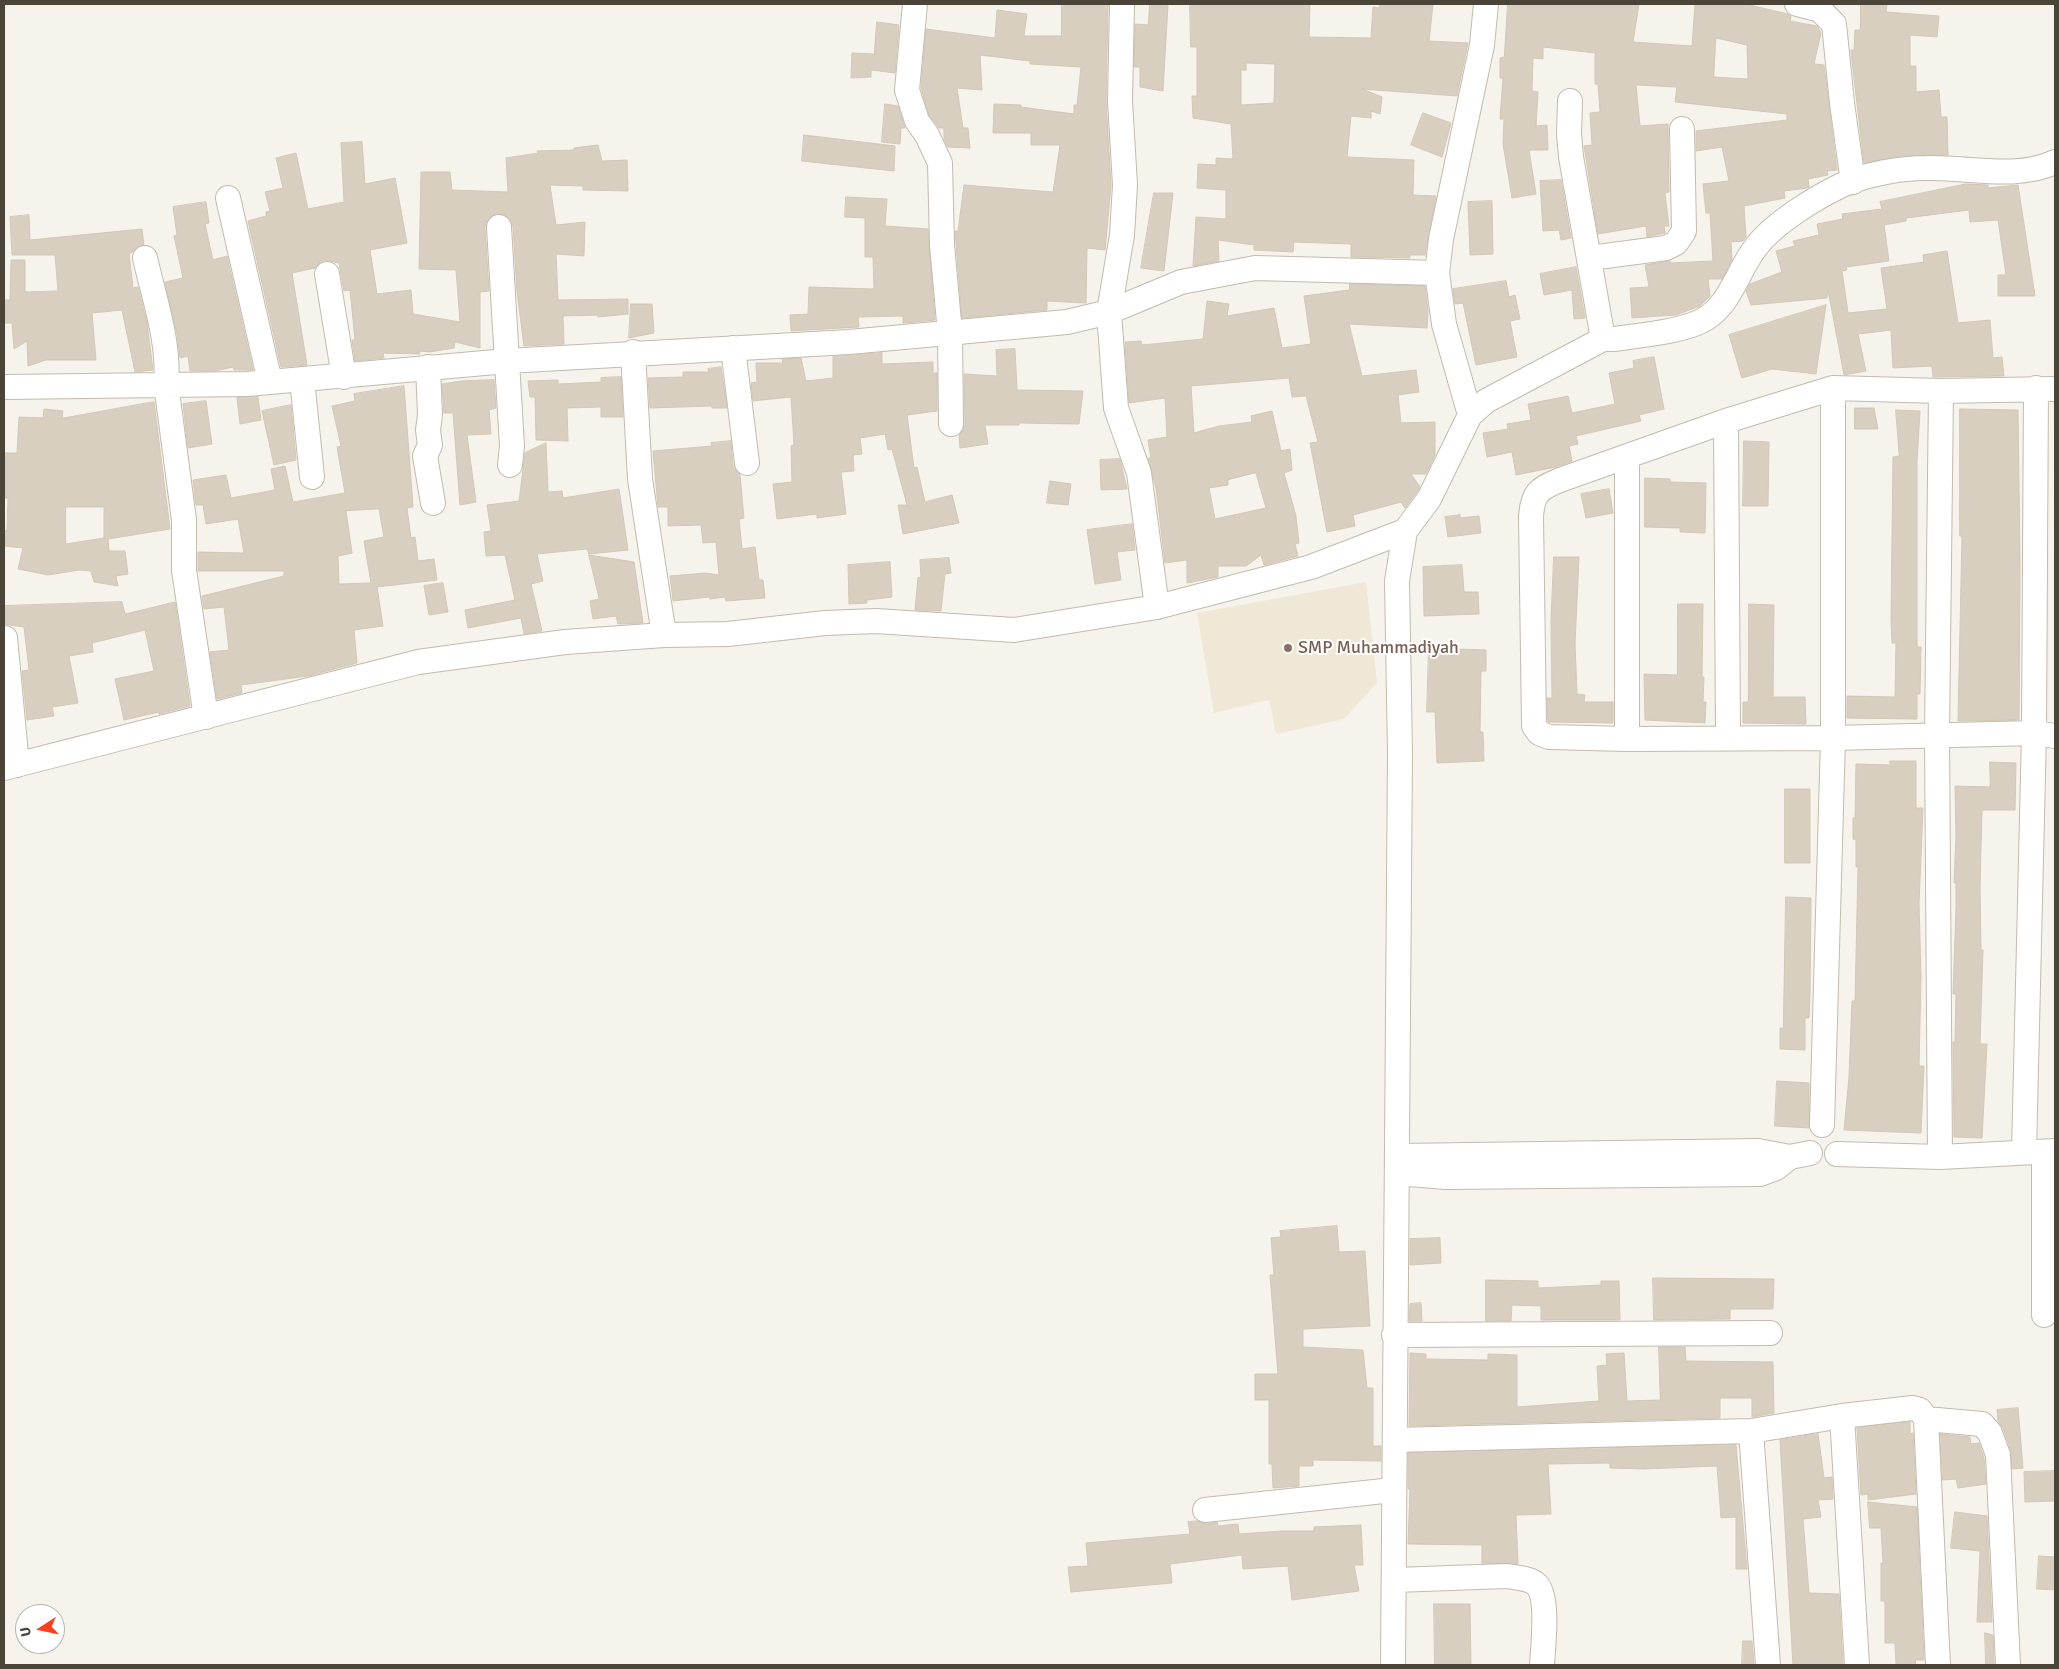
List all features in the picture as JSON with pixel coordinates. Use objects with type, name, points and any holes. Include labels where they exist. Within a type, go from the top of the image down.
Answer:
[{"type":"street","points":[[915,4],[907,90],[917,121],[927,135],[940,163],[942,245],[950,333],[951,424]]},
{"type":"street","points":[[1122,4],[1120,101],[1125,185],[1122,235],[1109,312],[1116,408],[1139,473],[1157,608]]},
{"type":"street","points":[[1470,415],[1444,324],[1437,273],[1441,239],[1482,45],[1486,4]]},
{"type":"street","points":[[1797,4],[1820,10],[1834,24],[1853,182]]},
{"type":"street","points":[[1570,102],[1569,134],[1571,157],[1603,339]]},
{"type":"street","points":[[1590,258],[1666,248],[1676,243],[1684,231],[1682,130]]},
{"type":"street","points":[[1393,1665],[1396,1580],[1393,1490],[1395,1440],[1394,1336],[1400,753],[1397,581],[1405,531],[1429,499],[1470,415],[1486,401],[1603,339],[1615,339],[1698,323],[1724,302],[1756,247],[1777,224],[1843,185],[1884,173],[1927,168],[2012,170],[2047,166],[2055,162]]},
{"type":"street","points":[[228,198],[270,382]]},
{"type":"street","points":[[499,228],[512,446],[510,465]]},
{"type":"street","points":[[145,258],[167,371],[166,384],[184,520],[184,570],[206,717]]},
{"type":"street","points":[[4,387],[270,382],[344,377],[428,367],[507,361],[950,333],[1067,322],[1109,312],[1181,282],[1255,268],[1437,273]]},
{"type":"street","points":[[327,274],[344,377]]},
{"type":"street","points":[[733,348],[748,463]]},
{"type":"street","points":[[633,352],[640,479],[664,635]]},
{"type":"street","points":[[428,367],[430,415],[428,430],[430,445],[425,456],[434,503]]},
{"type":"street","points":[[302,379],[312,477]]},
{"type":"street","points":[[1822,1125],[1832,738],[1833,388]]},
{"type":"street","points":[[2044,1315],[2041,1152],[2045,734],[2046,389],[1941,391],[1833,388],[1726,421],[1627,456],[1547,486],[1538,492],[1532,500],[1534,726],[1539,733],[1549,737],[1627,739],[2045,734]]},
{"type":"street","points":[[1940,1157],[1937,735],[1941,391]]},
{"type":"street","points":[[1726,421],[1728,738]]},
{"type":"street","points":[[1627,456],[1627,739]]},
{"type":"street","points":[[5,638],[10,767],[418,662],[565,642],[664,635],[728,634],[824,623],[876,621],[1014,630],[1157,608],[1311,567],[1405,531]]},
{"type":"street","points":[[1397,1164],[1446,1178],[1760,1174],[1800,1155],[1811,1131],[1822,1125],[1829,1126],[1839,1134],[1841,1141],[1837,1154]]},
{"type":"street","points":[[1800,1155],[1825,1160],[1837,1154],[1940,1157],[2041,1152]]},
{"type":"street","points":[[1394,1336],[1770,1333]]},
{"type":"street","points":[[1395,1440],[1751,1431],[1842,1416],[1913,1408],[1920,1410],[1926,1420],[1938,1665]]},
{"type":"street","points":[[1842,1416],[1856,1665]]},
{"type":"street","points":[[1926,1420],[1982,1424],[1990,1433],[1998,1455],[2008,1665]]},
{"type":"street","points":[[1751,1431],[1768,1665]]},
{"type":"street","points":[[1204,1510],[1393,1490]]},
{"type":"street","points":[[1396,1580],[1507,1576],[1526,1579],[1536,1584],[1543,1595],[1542,1665]]},
{"type":"shaded area","name":"SMP Muhammadiyah","points":[[1366,582],[1377,683],[1344,719],[1276,734],[1269,700],[1214,713],[1197,613]]},
{"type":"building","points":[[1062,4],[1108,4],[1106,101],[1111,185],[1105,250],[1087,248],[1086,303],[1047,301],[1047,310],[962,318],[955,231],[958,231],[964,185],[1053,192],[1060,145],[1031,145],[1031,133],[993,133],[994,104],[1021,105],[1021,107],[1074,114],[1074,105],[1077,105],[1081,67],[1030,64],[1030,61],[980,55],[982,90],[957,88],[963,128],[968,128],[970,148],[948,147],[944,139],[944,128],[939,128],[929,115],[921,88],[926,29],[995,38],[997,10],[1027,14],[1024,36],[1061,36]]},
{"type":"building","points":[[1150,4],[1168,4],[1163,91],[1140,87],[1140,67],[1134,67],[1135,24],[1148,25]]},
{"type":"building","points":[[1190,4],[1310,4],[1309,37],[1371,38],[1373,7],[1379,8],[1380,4],[1433,4],[1429,41],[1468,43],[1457,96],[1362,89],[1382,97],[1380,114],[1371,111],[1371,118],[1351,116],[1347,157],[1414,160],[1413,195],[1436,196],[1425,255],[1410,255],[1410,258],[1351,257],[1351,244],[1294,242],[1293,252],[1254,250],[1254,245],[1218,240],[1219,261],[1193,266],[1196,217],[1226,219],[1226,190],[1197,188],[1198,164],[1216,165],[1216,158],[1233,159],[1231,124],[1193,118],[1192,96],[1197,96],[1197,47],[1191,47]],"holes":[[[1246,63],[1275,64],[1274,103],[1241,105],[1241,70],[1246,70]]]},
{"type":"building","points":[[1508,4],[1639,4],[1633,42],[1692,46],[1695,4],[1745,4],[1788,14],[1791,16],[1790,21],[1817,26],[1821,33],[1814,64],[1824,65],[1837,170],[1827,171],[1828,175],[1808,179],[1809,187],[1807,188],[1784,191],[1785,198],[1744,206],[1746,237],[1743,241],[1731,242],[1732,260],[1722,279],[1708,279],[1710,296],[1700,306],[1676,315],[1632,318],[1630,288],[1649,287],[1645,265],[1670,261],[1670,263],[1713,261],[1710,213],[1706,213],[1703,184],[1729,181],[1722,147],[1696,151],[1696,131],[1787,120],[1787,114],[1675,102],[1677,87],[1636,85],[1640,126],[1668,124],[1669,192],[1665,193],[1669,226],[1664,226],[1665,233],[1647,237],[1646,226],[1598,234],[1584,146],[1592,145],[1590,113],[1600,112],[1598,84],[1595,84],[1595,53],[1543,47],[1543,59],[1533,58],[1532,91],[1538,92],[1536,126],[1547,125],[1548,150],[1529,150],[1536,194],[1512,198],[1503,144],[1504,119],[1500,119],[1503,78],[1500,78],[1500,58],[1504,57]],"holes":[[[1716,38],[1747,45],[1748,79],[1714,77]]]},
{"type":"building","points":[[1861,4],[1887,4],[1886,12],[1939,16],[1937,37],[1910,35],[1910,66],[1916,66],[1916,92],[1939,90],[1941,117],[1947,117],[1948,155],[1900,156],[1864,163],[1851,53],[1851,50],[1854,50],[1855,30],[1860,30]]},
{"type":"building","points":[[877,22],[899,25],[895,73],[871,70],[871,77],[851,78],[852,53],[874,54]]},
{"type":"building","points":[[885,104],[898,106],[905,128],[901,128],[900,144],[882,142]]},
{"type":"building","points":[[1423,113],[1451,123],[1442,157],[1411,145]]},
{"type":"building","points":[[804,135],[895,146],[894,171],[802,161]]},
{"type":"building","points":[[362,142],[365,184],[395,178],[407,243],[370,250],[377,294],[411,290],[413,314],[460,322],[456,270],[419,269],[421,172],[450,172],[452,190],[508,192],[506,158],[538,153],[537,151],[574,150],[574,148],[598,145],[602,161],[627,160],[628,191],[583,190],[583,186],[550,185],[556,225],[585,222],[584,256],[556,254],[558,300],[628,299],[628,314],[598,317],[598,315],[563,316],[564,344],[524,346],[517,292],[513,226],[506,215],[498,213],[487,220],[485,227],[489,291],[480,292],[480,348],[455,342],[454,348],[430,352],[419,351],[420,354],[383,353],[384,358],[355,361],[352,340],[355,340],[350,290],[344,291],[339,263],[325,260],[315,268],[292,273],[307,365],[281,367],[248,221],[266,216],[266,212],[270,211],[265,192],[283,188],[276,158],[296,153],[308,209],[344,202],[341,143]]},
{"type":"building","points":[[1561,180],[1571,238],[1561,240],[1559,230],[1543,231],[1540,181]]},
{"type":"building","points":[[1966,184],[1988,185],[1988,188],[2018,185],[2035,296],[1998,296],[1998,275],[2006,275],[1998,220],[1970,222],[1969,210],[1906,218],[1906,221],[1884,225],[1889,261],[1846,267],[1847,270],[1842,271],[1848,313],[1887,309],[1881,268],[1924,262],[1923,255],[1947,251],[1958,323],[1990,320],[1993,358],[2002,357],[2004,376],[1933,377],[1932,366],[1893,368],[1891,330],[1858,334],[1866,371],[1844,375],[1828,290],[1827,298],[1751,305],[1746,291],[1750,284],[1782,272],[1776,251],[1795,246],[1793,241],[1819,235],[1817,224],[1843,219],[1842,214],[1882,209],[1880,202]]},
{"type":"building","points":[[1154,193],[1173,193],[1164,271],[1141,268]]},
{"type":"building","points":[[846,197],[887,199],[885,226],[928,229],[935,320],[903,323],[903,316],[858,317],[859,327],[791,331],[790,315],[808,314],[809,287],[874,289],[873,257],[865,257],[865,218],[845,217]]},
{"type":"building","points":[[1492,201],[1493,254],[1470,255],[1468,202]]},
{"type":"building","points":[[206,202],[209,223],[205,224],[213,260],[227,256],[253,370],[234,370],[233,367],[215,371],[190,371],[188,356],[180,358],[177,334],[165,282],[183,278],[174,236],[177,235],[173,207]]},
{"type":"building","points":[[29,215],[30,240],[142,229],[144,245],[129,254],[133,288],[138,287],[147,323],[153,370],[135,372],[122,310],[92,313],[96,360],[46,360],[28,366],[27,341],[14,349],[12,323],[4,323],[4,300],[10,300],[11,260],[25,260],[25,292],[58,291],[55,255],[12,255],[10,217]]},
{"type":"building","points":[[1576,267],[1585,318],[1574,319],[1572,290],[1544,295],[1540,274]]},
{"type":"building","points":[[1506,281],[1509,297],[1515,295],[1520,319],[1510,321],[1517,357],[1476,365],[1463,303],[1455,304],[1453,289]]},
{"type":"building","points":[[1350,284],[1425,286],[1428,311],[1427,328],[1349,324],[1362,376],[1416,370],[1419,392],[1398,395],[1401,423],[1435,422],[1435,455],[1426,474],[1411,474],[1420,487],[1405,508],[1401,502],[1353,515],[1355,526],[1327,532],[1310,443],[1318,442],[1306,396],[1292,397],[1289,378],[1191,386],[1194,433],[1219,426],[1252,422],[1251,416],[1272,411],[1281,451],[1290,449],[1292,470],[1284,473],[1296,516],[1299,543],[1295,544],[1298,556],[1264,565],[1261,555],[1246,566],[1218,566],[1218,577],[1187,583],[1187,560],[1165,563],[1156,488],[1148,458],[1151,458],[1148,440],[1167,437],[1165,398],[1129,403],[1125,342],[1141,341],[1142,345],[1203,339],[1207,301],[1229,304],[1227,316],[1274,308],[1282,348],[1311,344],[1304,296],[1349,290]],"holes":[[[1256,473],[1266,508],[1215,519],[1209,488],[1228,485],[1228,480]]]},
{"type":"building","points":[[631,304],[652,304],[654,333],[629,338]]},
{"type":"building","points":[[1826,305],[1816,374],[1772,369],[1742,378],[1729,335]]},
{"type":"building","points":[[1015,349],[1017,390],[1083,391],[1079,424],[1019,423],[1019,425],[985,425],[988,444],[960,448],[959,435],[965,424],[964,374],[997,376],[996,350]]},
{"type":"building","points":[[882,353],[882,364],[933,362],[933,373],[937,373],[937,411],[907,415],[914,468],[917,467],[925,502],[952,495],[959,523],[903,534],[898,505],[907,505],[892,449],[888,450],[885,434],[860,438],[862,454],[853,455],[854,471],[841,472],[846,514],[817,518],[817,514],[777,519],[773,484],[792,482],[791,446],[794,445],[791,397],[753,401],[751,383],[757,382],[756,363],[783,363],[782,359],[801,358],[806,381],[833,378],[833,357]]},
{"type":"building","points":[[1654,357],[1664,409],[1639,415],[1641,421],[1576,436],[1578,444],[1569,446],[1572,461],[1556,467],[1516,475],[1512,452],[1487,457],[1483,433],[1508,429],[1507,424],[1531,420],[1528,404],[1568,396],[1572,413],[1615,404],[1609,373],[1634,368],[1633,361]]},
{"type":"building","points":[[721,367],[727,408],[712,408],[712,406],[650,408],[648,378],[683,377],[683,372],[709,372],[708,369]]},
{"type":"building","points":[[621,377],[623,417],[601,417],[601,407],[567,408],[568,441],[536,440],[535,397],[530,397],[528,381],[558,380],[558,384],[601,382],[601,378]]},
{"type":"building","points":[[494,380],[496,408],[489,410],[491,434],[467,435],[476,502],[460,505],[453,413],[444,413],[442,384]]},
{"type":"building","points":[[404,386],[413,507],[407,508],[411,538],[415,537],[418,561],[434,559],[437,580],[377,587],[383,626],[354,630],[357,663],[308,676],[241,685],[242,693],[217,699],[210,652],[229,650],[224,607],[204,609],[202,596],[284,576],[284,571],[198,571],[198,552],[244,553],[238,519],[206,524],[203,505],[196,505],[193,480],[226,475],[231,498],[275,490],[271,469],[285,466],[293,502],[345,493],[337,447],[341,446],[332,406],[355,401],[354,394]],"holes":[[[379,509],[384,537],[364,541],[371,583],[339,584],[338,556],[352,553],[346,511]]]},
{"type":"building","points":[[258,397],[261,420],[240,424],[237,398]]},
{"type":"building","points":[[206,401],[212,444],[188,448],[183,404]]},
{"type":"building","points":[[154,402],[170,529],[108,539],[109,551],[125,551],[128,574],[116,576],[118,586],[94,582],[91,571],[79,570],[48,575],[18,569],[23,548],[4,546],[4,531],[7,531],[8,498],[4,498],[4,453],[17,453],[19,417],[43,418],[44,409],[63,411],[62,418]],"holes":[[[66,507],[104,507],[104,538],[66,544]]]},
{"type":"building","points":[[291,405],[296,460],[274,465],[262,411]]},
{"type":"building","points":[[1855,408],[1874,408],[1878,429],[1855,429]]},
{"type":"building","points":[[1960,409],[2018,410],[2020,561],[2019,720],[1958,721],[1962,536],[1960,536]]},
{"type":"building","points":[[1896,410],[1920,411],[1917,461],[1917,647],[1921,647],[1920,694],[1917,694],[1917,719],[1847,718],[1847,696],[1895,697],[1896,643],[1892,643],[1891,620],[1893,457],[1899,456]]},
{"type":"building","points":[[731,441],[733,465],[740,475],[744,518],[739,519],[742,549],[755,547],[759,580],[763,580],[765,598],[726,601],[725,597],[710,599],[709,597],[673,601],[670,576],[705,573],[719,575],[716,542],[703,543],[701,525],[668,526],[668,507],[658,507],[653,451],[712,446],[711,443]]},
{"type":"building","points":[[1744,441],[1769,442],[1768,506],[1743,506]]},
{"type":"building","points":[[546,443],[548,492],[562,491],[563,498],[619,489],[628,550],[589,554],[587,549],[537,554],[543,581],[531,584],[542,631],[524,634],[521,618],[468,628],[465,610],[515,600],[505,555],[486,556],[484,532],[491,531],[487,505],[519,501],[525,453]]},
{"type":"building","points":[[1120,459],[1127,489],[1101,490],[1100,460]]},
{"type":"building","points":[[1645,478],[1670,479],[1670,482],[1706,483],[1705,533],[1680,532],[1680,528],[1645,527]]},
{"type":"building","points":[[1050,481],[1071,484],[1068,505],[1047,503]]},
{"type":"building","points":[[1609,489],[1613,513],[1586,518],[1581,494]]},
{"type":"building","points":[[1460,515],[1460,518],[1479,516],[1481,533],[1448,537],[1445,517]]},
{"type":"building","points":[[1132,524],[1135,550],[1117,552],[1121,580],[1095,584],[1087,530]]},
{"type":"building","points":[[589,555],[634,562],[643,623],[618,624],[616,616],[593,619],[590,601],[599,599]]},
{"type":"building","points":[[1554,557],[1579,557],[1575,644],[1577,694],[1585,695],[1584,702],[1613,702],[1613,723],[1548,722],[1547,698],[1552,698],[1551,621]]},
{"type":"building","points":[[949,558],[951,573],[945,574],[941,611],[915,610],[918,577],[921,578],[920,560]]},
{"type":"building","points":[[890,562],[892,597],[867,600],[867,603],[849,604],[848,565]]},
{"type":"building","points":[[1462,565],[1464,592],[1478,592],[1479,614],[1424,616],[1423,567]]},
{"type":"building","points":[[443,583],[448,612],[429,615],[424,586]]},
{"type":"building","points":[[122,602],[125,614],[175,602],[190,706],[124,720],[115,679],[154,671],[145,630],[92,643],[93,652],[69,656],[78,703],[52,707],[54,716],[27,720],[22,671],[29,670],[24,627],[4,624],[4,606]]},
{"type":"building","points":[[1678,604],[1703,604],[1702,677],[1704,677],[1703,702],[1706,702],[1705,723],[1645,720],[1644,674],[1677,675]]},
{"type":"building","points":[[1749,604],[1774,605],[1773,697],[1805,697],[1806,724],[1743,723],[1743,702],[1748,702]]},
{"type":"building","points":[[1429,648],[1486,650],[1486,671],[1481,671],[1480,732],[1483,732],[1484,761],[1437,763],[1435,712],[1427,712]]},
{"type":"building","points":[[1890,761],[1916,761],[1916,808],[1923,808],[1919,903],[1921,976],[1919,1066],[1924,1066],[1921,1133],[1844,1130],[1849,1077],[1852,1001],[1855,1001],[1858,867],[1856,867],[1856,840],[1853,839],[1853,818],[1855,818],[1856,764],[1890,765]]},
{"type":"building","points":[[1990,762],[2016,763],[2015,810],[1982,810],[1980,887],[1981,950],[1983,950],[1980,1044],[1987,1044],[1982,1138],[1954,1137],[1953,1042],[1955,1042],[1956,994],[1953,994],[1956,908],[1956,883],[1954,883],[1956,837],[1955,786],[1990,787]]},
{"type":"building","points":[[1785,789],[1810,789],[1810,863],[1785,863]]},
{"type":"building","points":[[1786,897],[1811,898],[1810,994],[1809,1018],[1805,1018],[1805,1050],[1780,1049],[1780,1028],[1783,1028]]},
{"type":"building","points":[[1777,1081],[1809,1083],[1809,1128],[1775,1126]]},
{"type":"building","points":[[1337,1226],[1339,1252],[1365,1251],[1370,1326],[1303,1329],[1303,1347],[1363,1350],[1367,1388],[1373,1388],[1373,1446],[1381,1446],[1381,1461],[1313,1460],[1313,1466],[1299,1466],[1299,1486],[1273,1488],[1272,1464],[1269,1464],[1269,1400],[1255,1400],[1255,1374],[1278,1374],[1270,1275],[1274,1275],[1271,1238],[1281,1237],[1280,1231]]},
{"type":"building","points":[[1440,1238],[1441,1263],[1410,1265],[1410,1239]]},
{"type":"building","points":[[1653,1278],[1774,1279],[1773,1309],[1730,1309],[1730,1319],[1654,1320]]},
{"type":"building","points":[[1486,1280],[1538,1281],[1538,1288],[1601,1285],[1601,1281],[1619,1281],[1620,1320],[1541,1320],[1541,1306],[1512,1305],[1511,1321],[1486,1321]]},
{"type":"building","points":[[1421,1303],[1422,1321],[1409,1321],[1410,1304]]},
{"type":"building","points":[[1659,1347],[1685,1347],[1686,1361],[1773,1362],[1774,1413],[1752,1417],[1752,1398],[1720,1398],[1720,1418],[1409,1426],[1410,1353],[1426,1354],[1426,1359],[1488,1360],[1488,1354],[1517,1355],[1517,1407],[1599,1401],[1597,1366],[1607,1365],[1606,1354],[1624,1353],[1627,1401],[1660,1400]]},
{"type":"building","points":[[2018,1408],[2023,1468],[2012,1469],[2011,1451],[2003,1428],[1998,1421],[1997,1410]]},
{"type":"building","points":[[1910,1422],[1910,1434],[1913,1433],[1916,1494],[1868,1500],[1868,1494],[1861,1495],[1857,1428]]},
{"type":"building","points":[[1818,1434],[1824,1478],[1832,1477],[1833,1499],[1818,1500],[1821,1517],[1803,1519],[1809,1593],[1839,1594],[1843,1665],[1793,1665],[1780,1440]]},
{"type":"building","points":[[1940,1434],[1970,1437],[1971,1444],[1979,1443],[1984,1458],[1986,1484],[1958,1488],[1956,1479],[1943,1480]]},
{"type":"building","points":[[1736,1445],[1747,1569],[1736,1569],[1736,1517],[1721,1518],[1717,1466],[1644,1469],[1610,1468],[1610,1463],[1548,1464],[1551,1514],[1516,1515],[1518,1564],[1482,1563],[1482,1545],[1408,1544],[1410,1489],[1408,1489],[1408,1453]]},
{"type":"building","points":[[2055,1471],[2055,1501],[2025,1502],[2024,1472]]},
{"type":"building","points":[[1868,1502],[1917,1507],[1924,1660],[1915,1660],[1916,1665],[1896,1665],[1895,1643],[1885,1643],[1885,1601],[1881,1601],[1881,1563],[1883,1563],[1881,1528],[1870,1528]]},
{"type":"building","points":[[1955,1512],[1987,1516],[1992,1622],[1977,1622],[1980,1551],[1951,1548]]},
{"type":"building","points":[[1198,1521],[1206,1524],[1217,1522],[1218,1526],[1238,1524],[1239,1534],[1314,1531],[1314,1527],[1361,1525],[1363,1565],[1354,1565],[1359,1591],[1292,1600],[1288,1566],[1243,1569],[1242,1555],[1170,1564],[1172,1583],[1071,1592],[1068,1567],[1088,1566],[1086,1543],[1190,1534],[1188,1522]]},
{"type":"building","points":[[2039,1556],[2055,1557],[2055,1590],[2037,1589]]},
{"type":"building","points":[[1434,1604],[1470,1604],[1471,1665],[1435,1665]]},
{"type":"building","points":[[1985,1633],[1993,1635],[1994,1665],[1986,1665]]},
{"type":"building","points":[[1743,1641],[1752,1641],[1754,1665],[1742,1665]]},
{"type":"place","name":"SMP Muhammadiyah","points":[[1288,648]]}]
